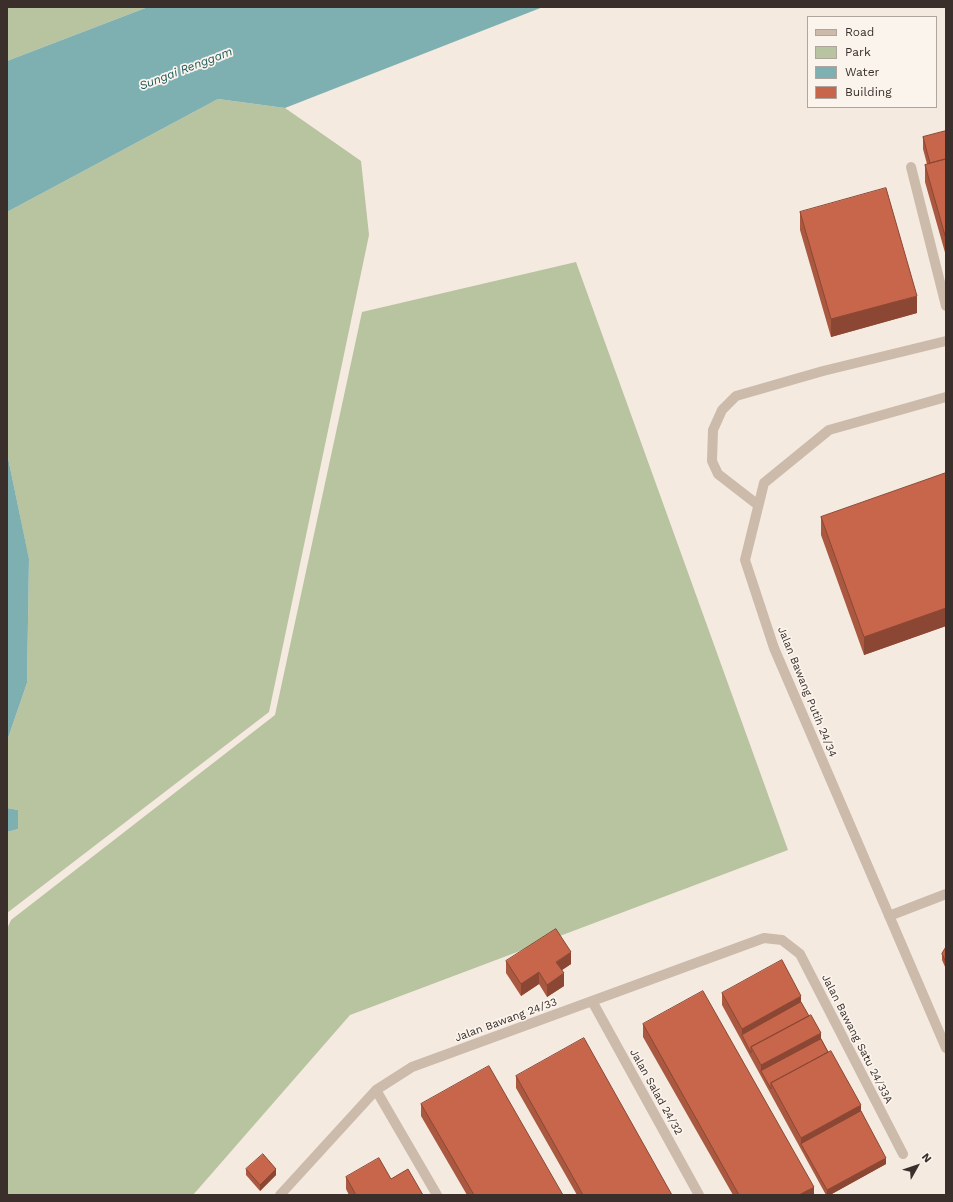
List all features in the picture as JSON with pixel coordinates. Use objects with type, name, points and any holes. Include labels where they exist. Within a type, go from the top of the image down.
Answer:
[{"type":"street","points":[[911,168],[946,306]]},
{"type":"street","points":[[758,505],[718,474],[712,461],[713,430],[722,410],[736,396],[823,371],[946,341]]},
{"type":"street","name":"Jalan Bawang Putih 24/34","points":[[946,397],[829,430],[764,483],[745,560],[774,648],[946,1048]]},
{"type":"street","points":[[889,916],[946,894]]},
{"type":"street","name":"Jalan Bawang 24/33","points":[[280,1195],[376,1090],[412,1067],[764,938],[782,940]]},
{"type":"street","name":"Jalan Bawang Satu 24/33A","points":[[782,940],[800,954],[903,1154]]},
{"type":"street","name":"Jalan Salad 24/32","points":[[592,1001],[699,1195]]},
{"type":"street","points":[[376,1090],[437,1195]]},
{"type":"green space","points":[[7,7],[148,7],[7,61]]},
{"type":"green space","points":[[218,99],[285,108],[361,161],[369,235],[269,712],[7,913],[7,832],[18,829],[18,810],[7,808],[7,741],[27,683],[29,560],[7,453],[7,212]]},
{"type":"green space","points":[[576,262],[788,850],[350,1015],[193,1195],[7,1195],[7,929],[11,920],[275,715],[362,312]]},
{"type":"water","name":"Sungai Renggam","points":[[148,7],[543,7],[285,108],[218,99],[7,212],[7,61]]},
{"type":"water","points":[[7,453],[29,559],[27,683],[7,741]]},
{"type":"water","points":[[7,808],[18,810],[18,829],[7,832]]},
{"type":"building","points":[[946,131],[946,159],[930,163],[923,137]]},
{"type":"building","points":[[946,159],[946,239],[925,165]]},
{"type":"building","points":[[886,188],[917,296],[831,319],[800,212]]},
{"type":"building","points":[[946,473],[946,608],[864,637],[821,517]]},
{"type":"building","points":[[556,929],[571,952],[556,962],[564,973],[547,985],[539,972],[521,984],[506,961]]},
{"type":"building","points":[[946,947],[946,962],[942,954]]},
{"type":"building","points":[[782,960],[801,996],[742,1029],[722,993]]},
{"type":"building","points":[[703,991],[814,1187],[799,1195],[739,1195],[643,1024]]},
{"type":"building","points":[[801,1002],[809,1016],[751,1047],[751,1053],[742,1035]]},
{"type":"building","points":[[811,1015],[821,1033],[761,1065],[751,1047]]},
{"type":"building","points":[[584,1038],[672,1195],[583,1195],[516,1076]]},
{"type":"building","points":[[821,1039],[828,1052],[771,1083],[771,1089],[761,1071]]},
{"type":"building","points":[[831,1051],[861,1105],[801,1138],[771,1083]]},
{"type":"building","points":[[489,1066],[563,1195],[474,1195],[421,1104]]},
{"type":"building","points":[[861,1111],[886,1158],[827,1190],[801,1144]]},
{"type":"building","points":[[263,1154],[276,1169],[260,1185],[246,1169]]},
{"type":"building","points":[[379,1158],[391,1179],[408,1169],[423,1195],[356,1195],[346,1177]]}]
